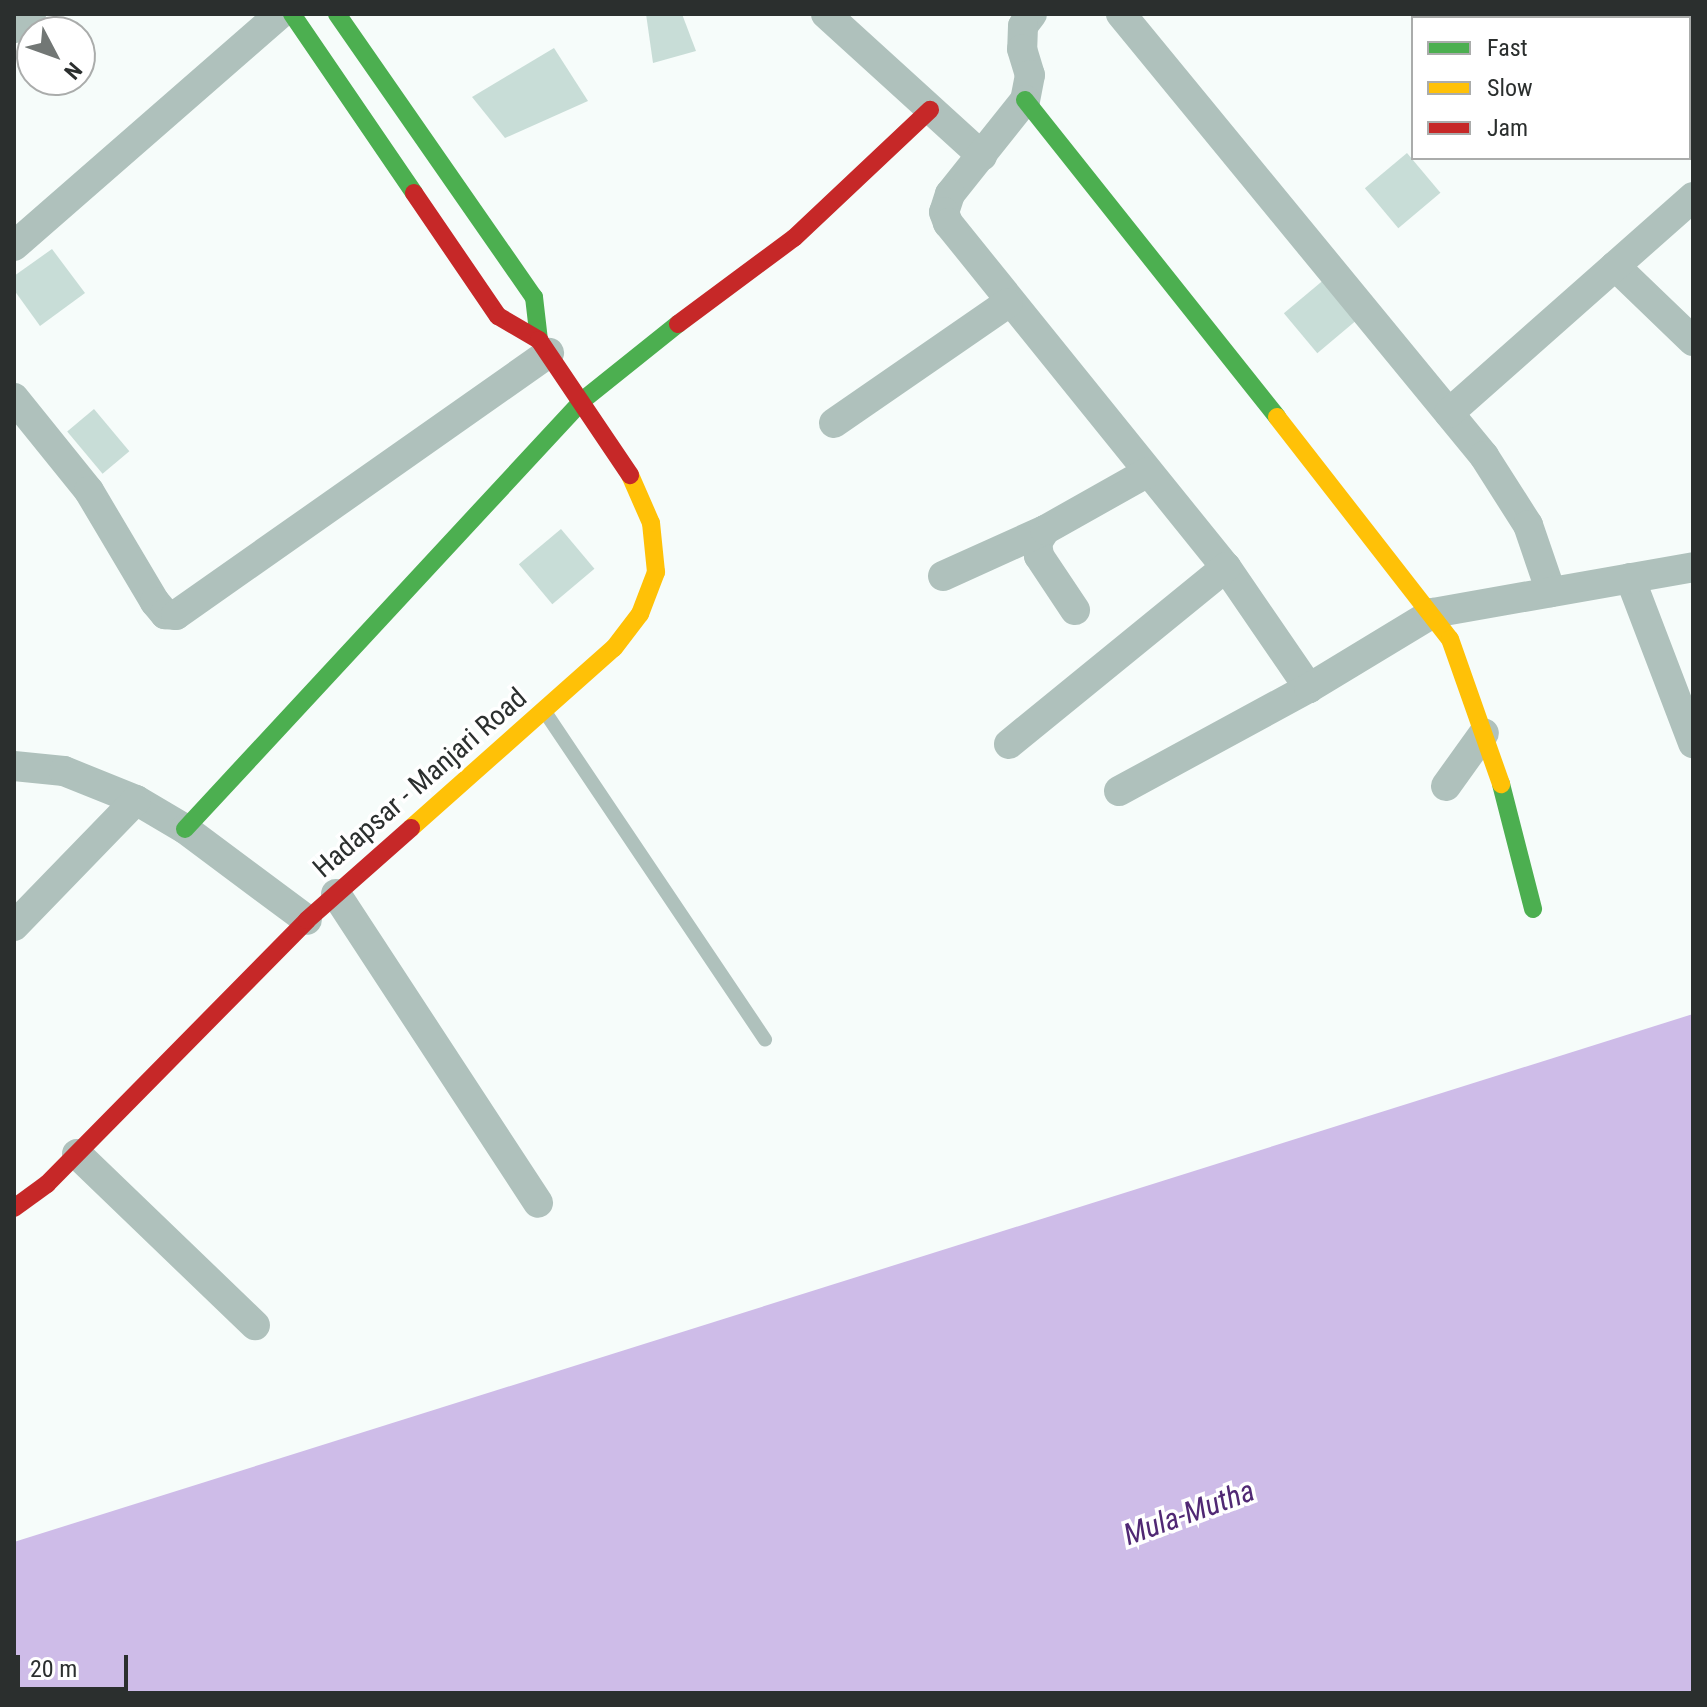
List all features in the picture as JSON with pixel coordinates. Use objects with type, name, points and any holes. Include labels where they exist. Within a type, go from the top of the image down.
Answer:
[{"type":"street","points":[[14,28],[31,14]]},
{"type":"street","points":[[14,246],[280,14]]},
{"type":"street","name":"Hadapsar - Manjari Road","points":[[14,1208],[77,1154],[307,920],[614,648],[640,614],[656,572],[651,523],[625,465],[583,400],[544,346],[498,316],[292,14]]},
{"type":"street","name":"Hadapsar - Manjari Road","points":[[337,14],[534,297],[544,346]]},
{"type":"street","points":[[826,14],[982,156]]},
{"type":"street","points":[[1032,14],[1023,26],[1022,49],[1030,75],[1025,100],[950,194],[944,212],[958,241],[1226,567],[1309,688]]},
{"type":"street","points":[[1121,14],[1513,495],[1551,592]]},
{"type":"street","points":[[1025,100],[1433,613],[1450,639],[1484,733],[1533,909]]},
{"type":"street","points":[[185,829],[583,400],[624,363],[794,238],[930,110]]},
{"type":"street","points":[[1449,413],[1693,197]]},
{"type":"street","points":[[1615,266],[1693,341]]},
{"type":"street","points":[[834,423],[1008,303]]},
{"type":"street","points":[[14,398],[89,491],[155,602],[165,614],[176,615],[544,346]]},
{"type":"street","points":[[943,576],[1045,530],[1148,472]]},
{"type":"street","points":[[1045,530],[1037,543],[1039,556],[1075,610]]},
{"type":"street","points":[[1009,744],[1226,567]]},
{"type":"street","points":[[1119,791],[1309,688],[1433,613],[1693,567]]},
{"type":"street","points":[[1630,578],[1693,743]]},
{"type":"street","points":[[1446,786],[1484,733]]},
{"type":"street","points":[[14,766],[64,771],[136,800],[185,829],[307,920]]},
{"type":"street","points":[[14,926],[136,800]]},
{"type":"street","points":[[336,894],[538,1203]]},
{"type":"street","points":[[77,1154],[255,1325]]},
{"type":"lane","points":[[544,710],[765,1040]]},
{"type":"water","name":"Mula-Mutha","points":[[1693,1014],[1693,1693],[14,1693],[14,1542]]},
{"type":"building","points":[[646,14],[682,14],[696,51],[653,63]]},
{"type":"building","points":[[554,48],[588,101],[505,138],[472,97]]},
{"type":"building","points":[[1407,153],[1440,193],[1398,228],[1365,188]]},
{"type":"building","points":[[52,249],[85,293],[40,326],[14,290],[14,276]]},
{"type":"building","points":[[1326,278],[1359,318],[1317,353],[1284,313]]},
{"type":"building","points":[[94,409],[129,451],[103,474],[67,431]]},
{"type":"building","points":[[561,529],[594,569],[552,604],[519,564]]},
{"type":"traffic: fast","points":[[292,14],[414,193]]},
{"type":"traffic: fast","points":[[337,14],[534,297],[539,340]]},
{"type":"traffic: fast","points":[[1025,100],[1277,417]]},
{"type":"traffic: fast","points":[[185,829],[583,400],[678,324]]},
{"type":"traffic: fast","points":[[1501,784],[1533,909]]},
{"type":"traffic: slow","points":[[1277,417],[1450,639],[1501,784]]},
{"type":"traffic: slow","points":[[411,828],[614,648],[640,614],[656,572],[651,523],[630,475]]},
{"type":"traffic: jam","points":[[678,324],[794,238],[930,110]]},
{"type":"traffic: jam","points":[[414,193],[498,316],[539,340],[630,475]]},
{"type":"traffic: jam","points":[[14,1208],[47,1184],[307,920],[411,828]]}]
